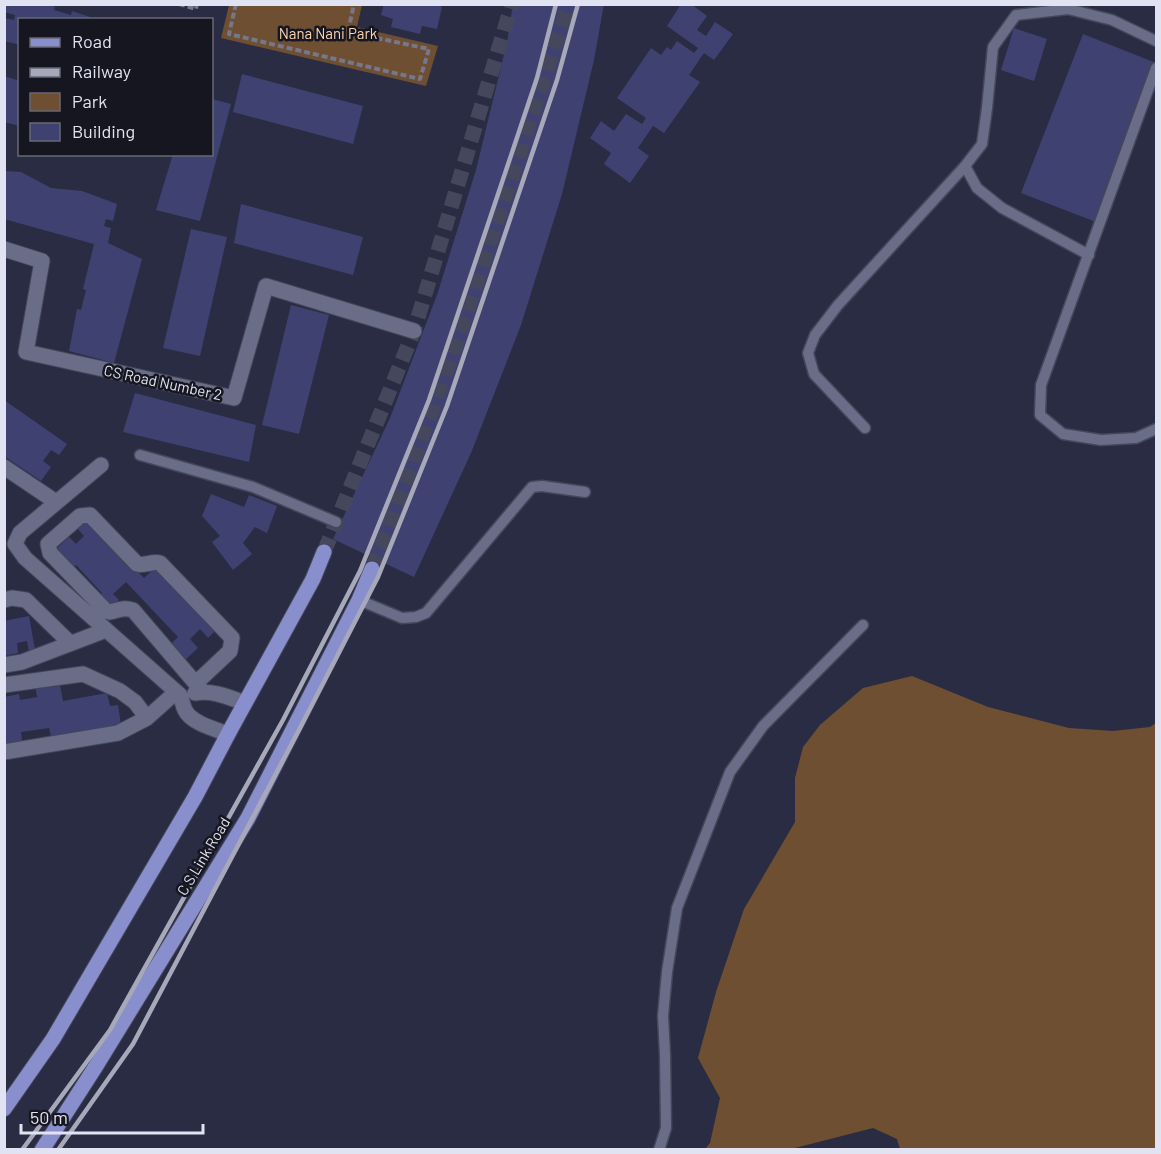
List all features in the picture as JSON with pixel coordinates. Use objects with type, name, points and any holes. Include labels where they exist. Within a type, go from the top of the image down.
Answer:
[{"type":"main road","points":[[4,1109],[59,1029],[195,797],[313,579],[324,552]]},
{"type":"main road","name":"C S Link Road","points":[[42,1149],[96,1066],[248,818],[359,600],[372,568]]},
{"type":"street","name":"CS Road Number 2","points":[[4,249],[42,261],[26,352],[234,398],[266,286],[414,331]]},
{"type":"street","points":[[101,465],[20,533],[15,544],[25,558],[178,693],[185,712],[205,726],[228,734]]},
{"type":"street","points":[[4,467],[56,502]]},
{"type":"street","points":[[4,752],[117,733],[147,718],[178,693],[199,687],[230,651],[232,638],[160,563],[137,564],[90,515],[84,514],[48,544],[50,553],[106,610],[110,612],[127,608],[133,610],[199,687],[245,703]]},
{"type":"street","points":[[4,600],[12,598],[26,600],[70,644]]},
{"type":"street","points":[[4,665],[22,662],[106,630]]},
{"type":"street","points":[[4,685],[83,674],[120,691],[135,702],[147,718]]},
{"type":"lane","points":[[865,428],[814,374],[808,353],[815,334],[838,305],[965,166],[982,144],[993,47],[1016,15],[1068,9],[1112,20],[1156,41]]},
{"type":"lane","points":[[1156,68],[1041,386],[1040,415],[1063,434],[1101,440],[1137,438],[1156,429]]},
{"type":"lane","points":[[965,166],[977,188],[1002,208],[1089,255]]},
{"type":"lane","points":[[140,455],[253,487],[336,522]]},
{"type":"lane","points":[[359,600],[402,618],[416,617],[426,613],[532,487],[542,486],[585,492]]},
{"type":"lane","points":[[659,1149],[666,1128],[663,1016],[677,908],[730,772],[764,726],[863,625]]},
{"type":"path","points":[[179,4],[196,9],[197,4]]},
{"type":"path","points":[[236,4],[229,34],[420,79],[429,49],[348,32],[354,4]]},
{"type":"green space","name":"Nana Nani Park","points":[[229,5],[362,5],[357,27],[438,46],[426,86],[221,38]]},
{"type":"green space","points":[[912,676],[988,707],[1069,728],[1113,731],[1150,727],[1156,723],[1156,1149],[900,1149],[897,1139],[873,1128],[791,1149],[705,1149],[710,1143],[720,1098],[698,1058],[716,992],[744,909],[795,822],[795,778],[803,747],[820,725],[863,688]]},
{"type":"building","points":[[4,4],[47,4],[55,7],[54,10],[71,15],[72,11],[93,18],[18,18],[18,44],[4,41],[4,18],[14,20],[15,15],[4,12]]},
{"type":"building","points":[[384,4],[436,4],[442,7],[437,29],[422,26],[420,34],[391,27],[393,19],[381,15]]},
{"type":"building","points":[[513,4],[604,4],[594,60],[562,194],[521,325],[471,453],[414,577],[333,539],[390,418],[437,295],[476,170],[507,42]]},
{"type":"building","points":[[681,4],[691,4],[707,16],[697,30],[706,36],[715,22],[733,34],[714,60],[704,53],[689,75],[700,82],[664,133],[653,126],[638,148],[649,156],[630,183],[604,164],[611,153],[590,138],[601,121],[614,131],[626,114],[642,124],[646,118],[617,98],[651,48],[661,55],[667,47],[671,50],[677,41],[694,53],[698,48],[667,26]]},
{"type":"building","points":[[1014,28],[1047,39],[1034,81],[1001,70]]},
{"type":"building","points":[[1083,34],[1156,63],[1096,222],[1021,193]]},
{"type":"building","points":[[242,74],[363,106],[353,144],[233,112]]},
{"type":"building","points":[[4,76],[18,80],[18,126],[4,122]]},
{"type":"building","points":[[213,99],[231,104],[200,221],[156,210],[172,156],[213,156]]},
{"type":"building","points":[[4,171],[21,172],[51,188],[82,191],[117,204],[113,221],[106,219],[104,226],[111,228],[108,243],[142,259],[114,363],[69,351],[77,309],[81,310],[86,290],[83,289],[94,244],[4,219]]},
{"type":"building","points":[[241,204],[363,237],[353,275],[234,243]]},
{"type":"building","points":[[191,229],[227,237],[200,356],[163,348]]},
{"type":"building","points":[[291,305],[329,315],[299,434],[262,425]]},
{"type":"building","points":[[135,393],[256,425],[249,462],[123,432]]},
{"type":"building","points":[[4,400],[67,444],[59,455],[51,450],[43,461],[51,467],[41,481],[4,456]]},
{"type":"building","points":[[211,494],[244,507],[249,495],[277,506],[267,533],[255,527],[243,543],[252,554],[233,570],[212,542],[220,536],[202,516]]},
{"type":"building","points":[[88,519],[144,578],[157,566],[217,629],[208,638],[200,629],[190,639],[198,648],[185,660],[171,644],[178,637],[126,582],[113,594],[119,600],[109,609],[97,597],[102,593],[76,565],[71,569],[54,551],[69,537],[76,544],[84,536],[78,529]]},
{"type":"building","points":[[29,616],[35,650],[29,652],[27,641],[17,643],[18,653],[4,656],[4,621]]},
{"type":"building","points":[[51,682],[52,687],[60,685],[63,701],[107,693],[110,706],[118,705],[121,725],[51,736],[49,728],[21,732],[22,741],[4,744],[4,697],[19,694],[20,700],[37,697],[35,685]]},
{"type":"tunnel","points":[[324,552],[414,331],[512,4]]},
{"type":"tunnel","points":[[372,569],[457,342],[569,4]]},
{"type":"railway","points":[[22,1150],[110,1030],[283,720],[360,571],[429,400],[537,78],[556,4]]},
{"type":"railway","points":[[58,1150],[133,1044],[378,577],[447,406],[557,80],[578,4]]}]
